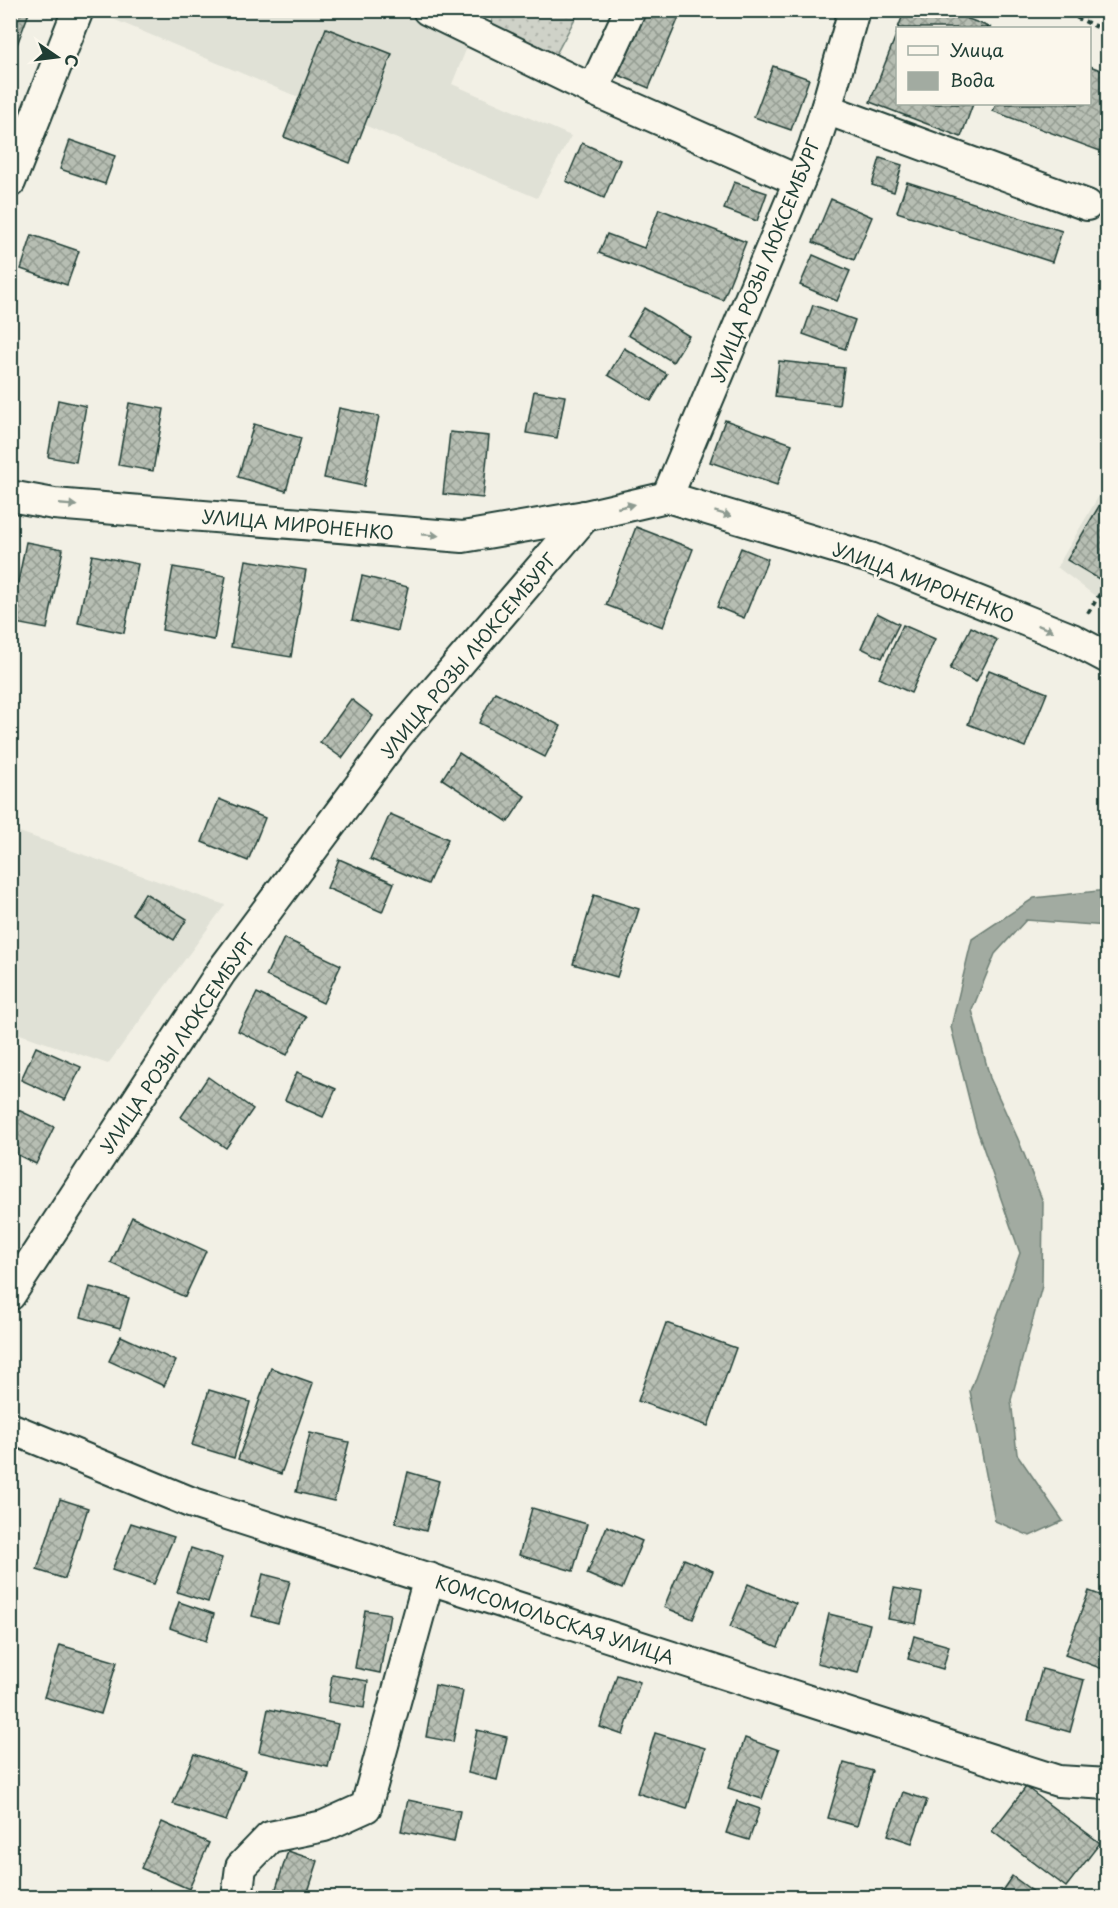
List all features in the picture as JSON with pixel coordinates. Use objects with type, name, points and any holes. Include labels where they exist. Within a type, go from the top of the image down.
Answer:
[{"type":"street","points":[[11,177],[78,10]]},
{"type":"street","points":[[428,10],[593,90],[799,181]]},
{"type":"street","points":[[593,90],[630,10]]},
{"type":"street","name":"УЛИЦА РОЗЫ ЛЮКСЕМБУРГ","points":[[667,497],[814,146],[854,10]]},
{"type":"street","points":[[826,109],[1087,205]]},
{"type":"street","name":"УЛИЦА МИРОНЕНКО","points":[[10,496],[54,504],[463,537],[585,516]]},
{"type":"street","points":[[585,516],[667,497]]},
{"type":"street","name":"УЛИЦА МИРОНЕНКО","points":[[667,497],[870,558],[1072,639],[1107,658]]},
{"type":"street","name":"УЛИЦА РОЗЫ ЛЮКСЕМБУРГ","points":[[10,1295],[221,972],[396,737],[585,516]]},
{"type":"street","name":"КОМСОМОЛЬСКАЯ УЛИЦА","points":[[10,1428],[190,1502],[1058,1781],[1107,1784]]},
{"type":"street","points":[[237,1898],[241,1867],[270,1837],[324,1826],[366,1807],[429,1578]]},
{"type":"path","points":[[1059,10],[1107,32]]},
{"type":"path","points":[[1072,639],[1107,581]]},
{"type":"shaded area","points":[[94,11],[403,11],[470,40],[452,84],[571,136],[537,198]]},
{"type":"shaded area","points":[[481,11],[579,11],[556,54],[488,32],[494,14]]},
{"type":"shaded area","points":[[1107,482],[1107,605],[1057,567]]},
{"type":"shaded area","points":[[11,829],[225,905],[108,1064],[11,1031]]},
{"type":"water","points":[[1107,890],[1107,926],[1026,920],[995,954],[972,1010],[990,1078],[1043,1202],[1042,1286],[1011,1400],[1017,1454],[1063,1521],[1030,1536],[995,1521],[970,1391],[1020,1253],[976,1127],[951,1027],[972,939],[1034,898]]},
{"type":"building","points":[[10,10],[30,10],[15,50],[10,48]]},
{"type":"building","points":[[641,10],[682,10],[649,88],[614,73]]},
{"type":"building","points":[[905,10],[945,10],[989,27],[898,27]]},
{"type":"building","points":[[326,28],[392,54],[350,163],[284,137]]},
{"type":"building","points":[[896,35],[896,105],[973,105],[961,137],[870,102]]},
{"type":"building","points":[[773,66],[809,79],[791,130],[754,117]]},
{"type":"building","points":[[1091,66],[1108,73],[1108,154],[993,111],[996,105],[1091,105]]},
{"type":"building","points":[[70,140],[115,156],[105,184],[60,169]]},
{"type":"building","points":[[582,143],[620,160],[604,198],[566,181]]},
{"type":"building","points":[[880,158],[902,165],[894,192],[872,185]]},
{"type":"building","points":[[734,182],[767,193],[757,221],[724,209]]},
{"type":"building","points":[[907,182],[1062,231],[1052,262],[897,212]]},
{"type":"building","points":[[831,199],[872,217],[854,260],[813,242]]},
{"type":"building","points":[[659,209],[746,242],[723,300],[599,253],[607,234],[644,248]]},
{"type":"building","points":[[32,235],[79,251],[67,285],[21,269]]},
{"type":"building","points":[[813,255],[850,271],[837,301],[800,285]]},
{"type":"building","points":[[813,305],[855,320],[845,349],[803,334]]},
{"type":"building","points":[[644,308],[689,336],[673,362],[628,335]]},
{"type":"building","points":[[624,348],[667,374],[651,401],[608,375]]},
{"type":"building","points":[[779,361],[844,368],[839,405],[775,397]]},
{"type":"building","points":[[534,391],[565,396],[557,438],[526,433]]},
{"type":"building","points":[[58,400],[86,406],[76,462],[48,457]]},
{"type":"building","points":[[129,403],[164,409],[153,471],[118,465]]},
{"type":"building","points":[[339,408],[379,416],[364,486],[324,478]]},
{"type":"building","points":[[725,420],[792,444],[777,485],[710,462]]},
{"type":"building","points":[[254,424],[301,438],[286,491],[238,477]]},
{"type":"building","points":[[450,432],[489,436],[483,498],[443,494]]},
{"type":"building","points":[[1108,491],[1108,564],[1099,579],[1067,560]]},
{"type":"building","points":[[636,527],[693,549],[663,627],[606,605]]},
{"type":"building","points":[[26,542],[63,549],[47,629],[10,622]]},
{"type":"building","points":[[741,548],[768,559],[744,618],[717,607]]},
{"type":"building","points":[[92,555],[138,564],[124,633],[78,623]]},
{"type":"building","points":[[246,560],[306,570],[291,657],[231,647]]},
{"type":"building","points":[[173,567],[226,576],[214,640],[162,630]]},
{"type":"building","points":[[362,576],[408,587],[398,631],[352,620]]},
{"type":"building","points":[[877,613],[899,624],[882,658],[861,648]]},
{"type":"building","points":[[903,625],[935,639],[911,693],[879,678]]},
{"type":"building","points":[[971,627],[997,640],[976,682],[950,669]]},
{"type":"building","points":[[989,670],[1047,693],[1025,747],[968,724]]},
{"type":"building","points":[[495,692],[561,726],[545,757],[479,723]]},
{"type":"building","points":[[351,699],[373,716],[342,758],[320,742]]},
{"type":"building","points":[[459,753],[525,796],[508,822],[442,779]]},
{"type":"building","points":[[219,799],[265,818],[248,861],[202,842]]},
{"type":"building","points":[[390,814],[448,839],[428,884],[370,859]]},
{"type":"building","points":[[339,859],[394,883],[382,912],[327,888]]},
{"type":"building","points":[[145,893],[187,919],[174,940],[132,914]]},
{"type":"building","points":[[594,895],[639,909],[617,977],[573,964]]},
{"type":"building","points":[[284,938],[341,965],[323,1003],[266,976]]},
{"type":"building","points":[[257,993],[306,1017],[287,1055],[238,1031]]},
{"type":"building","points":[[36,1047],[81,1067],[65,1100],[21,1080]]},
{"type":"building","points":[[297,1072],[336,1089],[323,1117],[285,1100]]},
{"type":"building","points":[[208,1077],[253,1109],[226,1148],[181,1117]]},
{"type":"building","points":[[10,1106],[54,1127],[36,1164],[10,1151]]},
{"type":"building","points":[[132,1217],[206,1251],[185,1297],[111,1263]]},
{"type":"building","points":[[90,1287],[129,1298],[120,1328],[81,1317]]},
{"type":"building","points":[[666,1323],[736,1348],[708,1426],[638,1401]]},
{"type":"building","points":[[121,1336],[176,1361],[164,1386],[109,1361]]},
{"type":"building","points":[[271,1368],[313,1383],[281,1474],[238,1459]]},
{"type":"building","points":[[209,1390],[250,1402],[234,1458],[192,1445]]},
{"type":"building","points":[[310,1433],[349,1442],[334,1501],[296,1492]]},
{"type":"building","points":[[408,1472],[439,1481],[426,1531],[395,1523]]},
{"type":"building","points":[[60,1499],[88,1508],[65,1579],[37,1570]]},
{"type":"building","points":[[532,1508],[587,1524],[573,1571],[519,1555]]},
{"type":"building","points":[[131,1523],[174,1537],[154,1584],[112,1570]]},
{"type":"building","points":[[607,1526],[642,1541],[622,1589],[587,1574]]},
{"type":"building","points":[[191,1548],[222,1558],[208,1602],[177,1592]]},
{"type":"building","points":[[684,1559],[713,1571],[693,1619],[664,1607]]},
{"type":"building","points":[[263,1574],[290,1581],[278,1623],[252,1616]]},
{"type":"building","points":[[748,1584],[796,1604],[778,1647],[730,1627]]},
{"type":"building","points":[[894,1588],[922,1593],[916,1624],[888,1619]]},
{"type":"building","points":[[1089,1591],[1108,1598],[1108,1671],[1065,1655]]},
{"type":"building","points":[[179,1602],[214,1614],[206,1641],[170,1628]]},
{"type":"building","points":[[365,1610],[390,1614],[380,1673],[355,1668]]},
{"type":"building","points":[[829,1614],[870,1624],[858,1673],[817,1663]]},
{"type":"building","points":[[914,1636],[949,1646],[943,1669],[908,1659]]},
{"type":"building","points":[[60,1645],[117,1662],[101,1714],[44,1697]]},
{"type":"building","points":[[1042,1669],[1084,1680],[1070,1732],[1028,1720]]},
{"type":"building","points":[[332,1675],[368,1681],[364,1708],[328,1702]]},
{"type":"building","points":[[617,1675],[640,1682],[623,1735],[600,1727]]},
{"type":"building","points":[[435,1685],[463,1691],[453,1742],[426,1737]]},
{"type":"building","points":[[268,1709],[338,1724],[328,1767],[259,1752]]},
{"type":"building","points":[[477,1730],[507,1737],[497,1780],[468,1773]]},
{"type":"building","points":[[655,1733],[705,1748],[687,1809],[637,1793]]},
{"type":"building","points":[[745,1738],[779,1750],[762,1799],[728,1788]]},
{"type":"building","points":[[194,1754],[245,1771],[226,1821],[173,1804]]},
{"type":"building","points":[[844,1763],[873,1771],[857,1826],[828,1818]]},
{"type":"building","points":[[1026,1787],[1100,1843],[1066,1887],[992,1831]]},
{"type":"building","points":[[903,1792],[927,1800],[912,1843],[888,1835]]},
{"type":"building","points":[[408,1800],[460,1811],[454,1842],[401,1831]]},
{"type":"building","points":[[737,1801],[760,1809],[749,1840],[726,1833]]},
{"type":"building","points":[[162,1822],[209,1843],[189,1889],[141,1868]]},
{"type":"building","points":[[288,1851],[318,1861],[306,1898],[273,1898]]},
{"type":"building","points":[[1012,1876],[1042,1898],[997,1898]]}]
